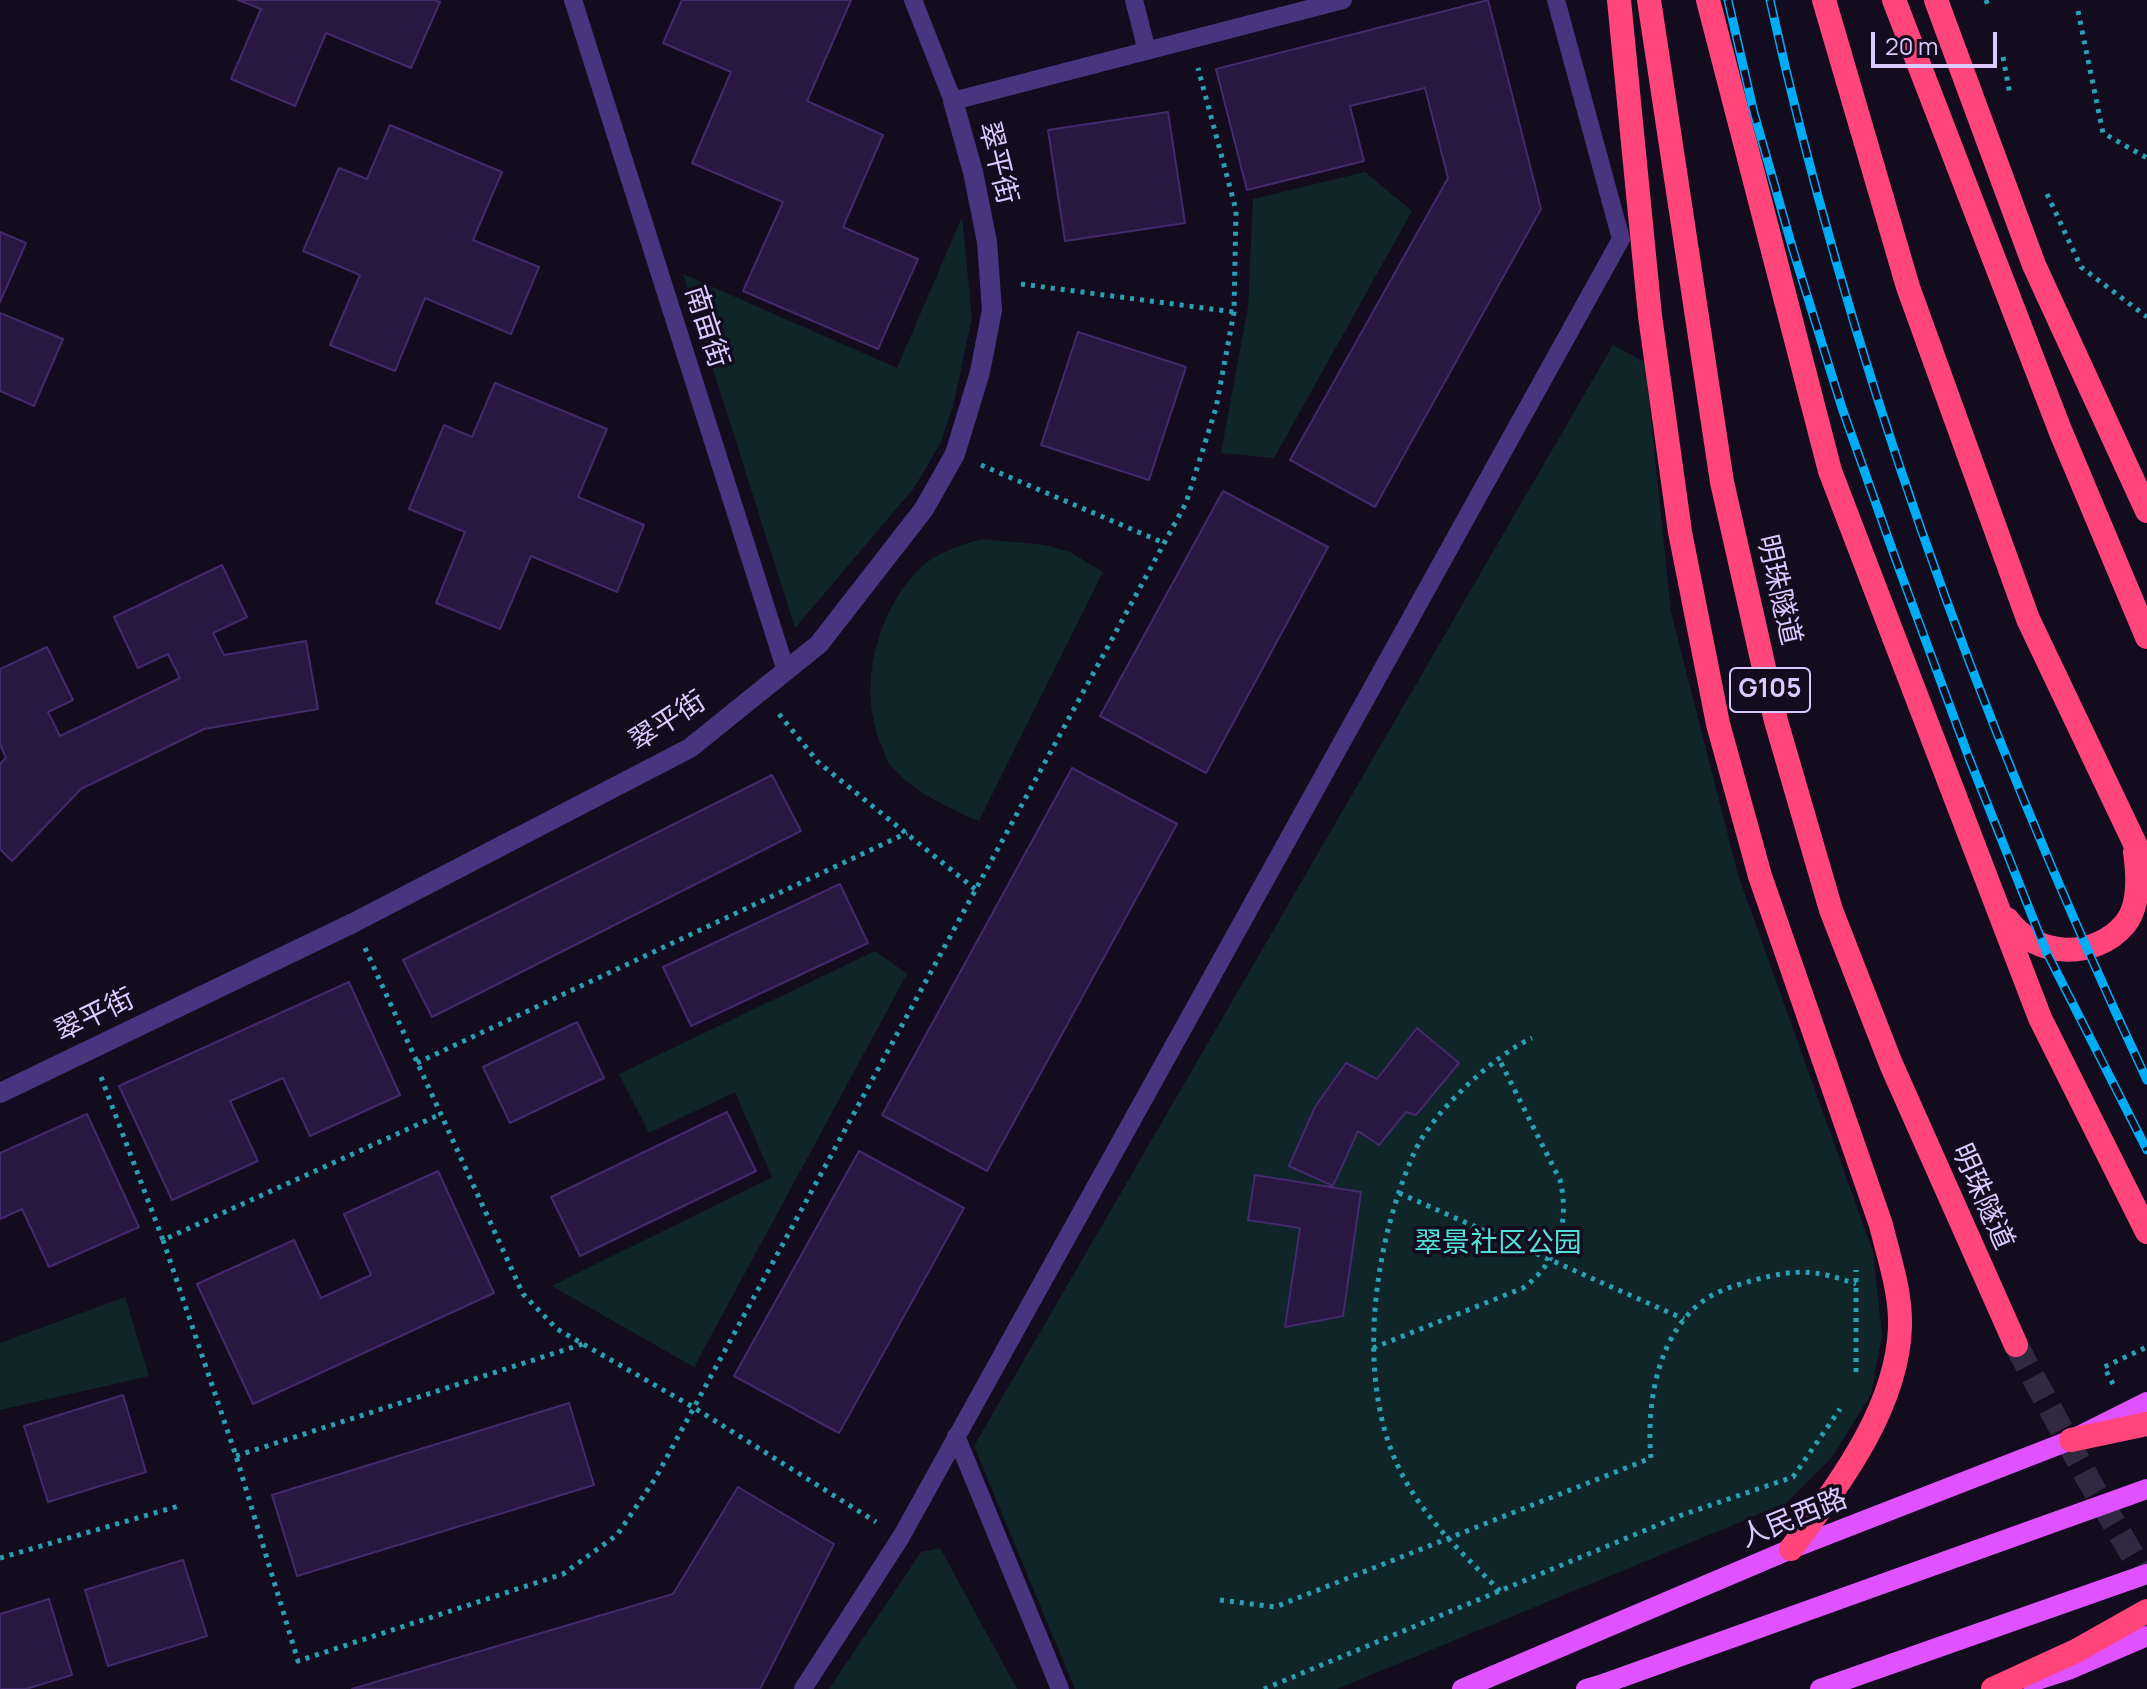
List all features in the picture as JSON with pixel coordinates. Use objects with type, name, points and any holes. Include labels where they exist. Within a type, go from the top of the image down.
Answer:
[{"type":"highway","points":[[1619,0],[1650,316],[1671,470],[1680,532],[1718,724],[1760,876],[1881,1225],[1895,1278],[1900,1327],[1892,1371],[1877,1415],[1853,1464],[1791,1549]]},
{"type":"highway","name":"明珠隧道","points":[[1649,0],[1722,482],[1776,721],[1831,910],[1891,1064],[2016,1345]]},
{"type":"highway","points":[[1708,0],[1830,471],[2040,1018],[2147,1232]]},
{"type":"highway","points":[[1824,0],[1908,287],[2028,619],[2147,869]]},
{"type":"highway","points":[[1894,0],[2054,416],[2147,637]]},
{"type":"highway","points":[[1936,0],[2034,265],[2147,511]]},
{"type":"highway","points":[[1996,904],[2013,928],[2029,942],[2056,950],[2095,944],[2126,923],[2133,907],[2137,867],[2134,842]]},
{"type":"highway","points":[[2071,1440],[2147,1424]]},
{"type":"highway","points":[[1993,1689],[2076,1651],[2147,1611]]},
{"type":"main road","name":"人民西路","points":[[1462,1689],[1791,1549],[2071,1440],[2147,1402]]},
{"type":"main road","points":[[1596,1686],[2147,1489]]},
{"type":"main road","points":[[1820,1689],[2147,1574]]},
{"type":"main road","points":[[2008,1689],[2068,1670],[2147,1636]]},
{"type":"street","name":"翠平街","points":[[0,1093],[353,923],[690,748],[819,644],[924,509],[955,454],[980,372],[992,310],[987,242],[973,172],[953,101]]},
{"type":"lane","name":"南亩街","points":[[573,0],[786,671]]},
{"type":"lane","points":[[913,0],[953,101],[1343,0]]},
{"type":"lane","points":[[1134,0],[1147,51]]},
{"type":"lane","points":[[803,1689],[901,1537],[1621,239],[1556,0]]},
{"type":"lane","points":[[956,1436],[1060,1689]]},
{"type":"path","points":[[1986,0],[1989,9]]},
{"type":"path","points":[[2078,11],[2103,133],[2147,158]]},
{"type":"path","points":[[91,1049],[163,1240],[236,1456],[298,1661],[563,1574],[617,1535],[655,1479],[1186,503],[1216,408],[1234,312],[1236,210],[1190,40]]},
{"type":"path","points":[[2003,57],[2010,98]]},
{"type":"path","points":[[2041,182],[2081,267],[2147,317]]},
{"type":"path","points":[[990,280],[1234,312]]},
{"type":"path","points":[[955,454],[1164,543]]},
{"type":"path","points":[[760,691],[818,762],[975,889]]},
{"type":"path","points":[[417,1063],[907,833]]},
{"type":"path","points":[[353,923],[523,1294],[557,1329],[693,1407],[901,1537]]},
{"type":"path","points":[[1500,1591],[1447,1539],[1421,1506],[1396,1463],[1375,1386],[1373,1348],[1389,1223],[1416,1148],[1438,1117],[1474,1079],[1516,1045],[1532,1038]]},
{"type":"path","points":[[1373,1348],[1523,1288],[1539,1277],[1550,1260],[1564,1217],[1564,1195],[1560,1180],[1499,1059]]},
{"type":"path","points":[[163,1240],[441,1114]]},
{"type":"path","points":[[1399,1193],[1684,1319]]},
{"type":"path","points":[[1855,1386],[1856,1262]]},
{"type":"path","points":[[1220,1600],[1275,1607],[1651,1458],[1650,1423],[1658,1376],[1669,1342],[1684,1319],[1704,1300],[1733,1286],[1791,1272],[1823,1273],[1856,1284]]},
{"type":"path","points":[[236,1456],[584,1344]]},
{"type":"path","points":[[1264,1689],[1682,1515],[1793,1477],[1847,1399]]},
{"type":"path","points":[[0,1558],[182,1505]]},
{"type":"green space","points":[[1365,172],[1412,211],[1274,458],[1221,453],[1248,307],[1253,199]]},
{"type":"green space","points":[[962,217],[972,318],[953,406],[940,444],[914,488],[795,628],[683,274],[897,368]]},
{"type":"green space","name":"翠景社区公园","points":[[1613,345],[1645,362],[1671,612],[1738,875],[1873,1252],[1882,1336],[1871,1394],[1833,1456],[1786,1503],[1337,1689],[1075,1689],[974,1446]]},
{"type":"green space","points":[[982,539],[1045,545],[1070,552],[1103,572],[979,821],[921,791],[891,766],[874,722],[871,698],[876,650],[883,627],[906,585],[934,557]]},
{"type":"green space","points":[[875,951],[907,974],[694,1367],[552,1286],[772,1177],[735,1092],[649,1133],[619,1074]]},
{"type":"green space","points":[[125,1297],[149,1376],[0,1410],[0,1343]]},
{"type":"green space","points":[[940,1548],[1017,1689],[829,1689],[921,1552]]},
{"type":"building","points":[[238,0],[440,2],[411,68],[326,33],[295,106],[231,79],[261,9]]},
{"type":"building","points":[[682,0],[851,0],[807,101],[883,135],[843,227],[918,259],[878,349],[743,291],[783,202],[692,163],[731,72],[663,43]]},
{"type":"building","points":[[1488,0],[1541,209],[1375,507],[1290,460],[1448,178],[1425,88],[1350,106],[1364,161],[1247,190],[1216,69]]},
{"type":"building","points":[[1168,112],[1185,223],[1065,241],[1048,130]]},
{"type":"building","points":[[390,125],[502,172],[473,240],[539,267],[511,334],[425,298],[395,371],[330,345],[360,275],[303,251],[339,168],[367,179]]},
{"type":"building","points":[[0,232],[26,243],[0,302]]},
{"type":"building","points":[[0,313],[63,339],[34,406],[0,391]]},
{"type":"building","points":[[1078,332],[1186,367],[1149,480],[1041,445]]},
{"type":"building","points":[[495,383],[607,429],[578,497],[644,525],[617,592],[531,556],[500,629],[436,603],[465,532],[409,509],[444,425],[472,437]]},
{"type":"building","points":[[1223,491],[1328,547],[1206,773],[1100,716]]},
{"type":"building","points":[[222,565],[247,617],[213,633],[224,655],[306,641],[318,709],[204,729],[81,789],[12,861],[0,849],[0,764],[6,758],[0,744],[0,669],[47,647],[73,700],[48,712],[60,736],[180,678],[168,654],[138,668],[114,617]]},
{"type":"building","points":[[1072,768],[1177,824],[987,1171],[882,1115]]},
{"type":"building","points":[[772,775],[801,831],[432,1017],[403,960]]},
{"type":"building","points":[[840,884],[868,943],[691,1026],[663,967]]},
{"type":"building","points":[[349,982],[400,1095],[310,1136],[283,1078],[230,1101],[258,1161],[172,1200],[119,1086]]},
{"type":"building","points":[[577,1022],[604,1078],[510,1123],[483,1067]]},
{"type":"building","points":[[1417,1028],[1459,1063],[1416,1115],[1406,1112],[1379,1145],[1358,1131],[1333,1186],[1289,1166],[1315,1107],[1346,1063],[1377,1079]]},
{"type":"building","points":[[727,1112],[756,1171],[580,1256],[551,1197]]},
{"type":"building","points":[[87,1114],[139,1227],[49,1267],[22,1209],[0,1219],[0,1153]]},
{"type":"building","points":[[859,1151],[964,1208],[839,1433],[734,1376]]},
{"type":"building","points":[[438,1171],[494,1293],[253,1404],[197,1284],[294,1240],[321,1298],[371,1275],[344,1214]]},
{"type":"building","points":[[1255,1175],[1361,1192],[1343,1316],[1285,1327],[1300,1228],[1248,1220]]},
{"type":"building","points":[[123,1395],[146,1472],[48,1502],[24,1426]]},
{"type":"building","points":[[569,1403],[594,1485],[297,1576],[272,1495]]},
{"type":"building","points":[[738,1487],[834,1544],[760,1689],[352,1689],[673,1594]]},
{"type":"building","points":[[183,1560],[207,1636],[108,1666],[85,1590]]},
{"type":"building","points":[[49,1599],[72,1675],[26,1689],[0,1689],[0,1614]]},
{"type":"tunnel","points":[[2016,1345],[2147,1580]]},
{"type":"railway","points":[[1728,0],[1754,113],[1793,250],[1842,408],[1897,563],[1969,758],[2046,951],[2147,1150]]},
{"type":"railway","points":[[1770,0],[1803,139],[1841,278],[1928,550],[2031,818],[2147,1080]]}]
